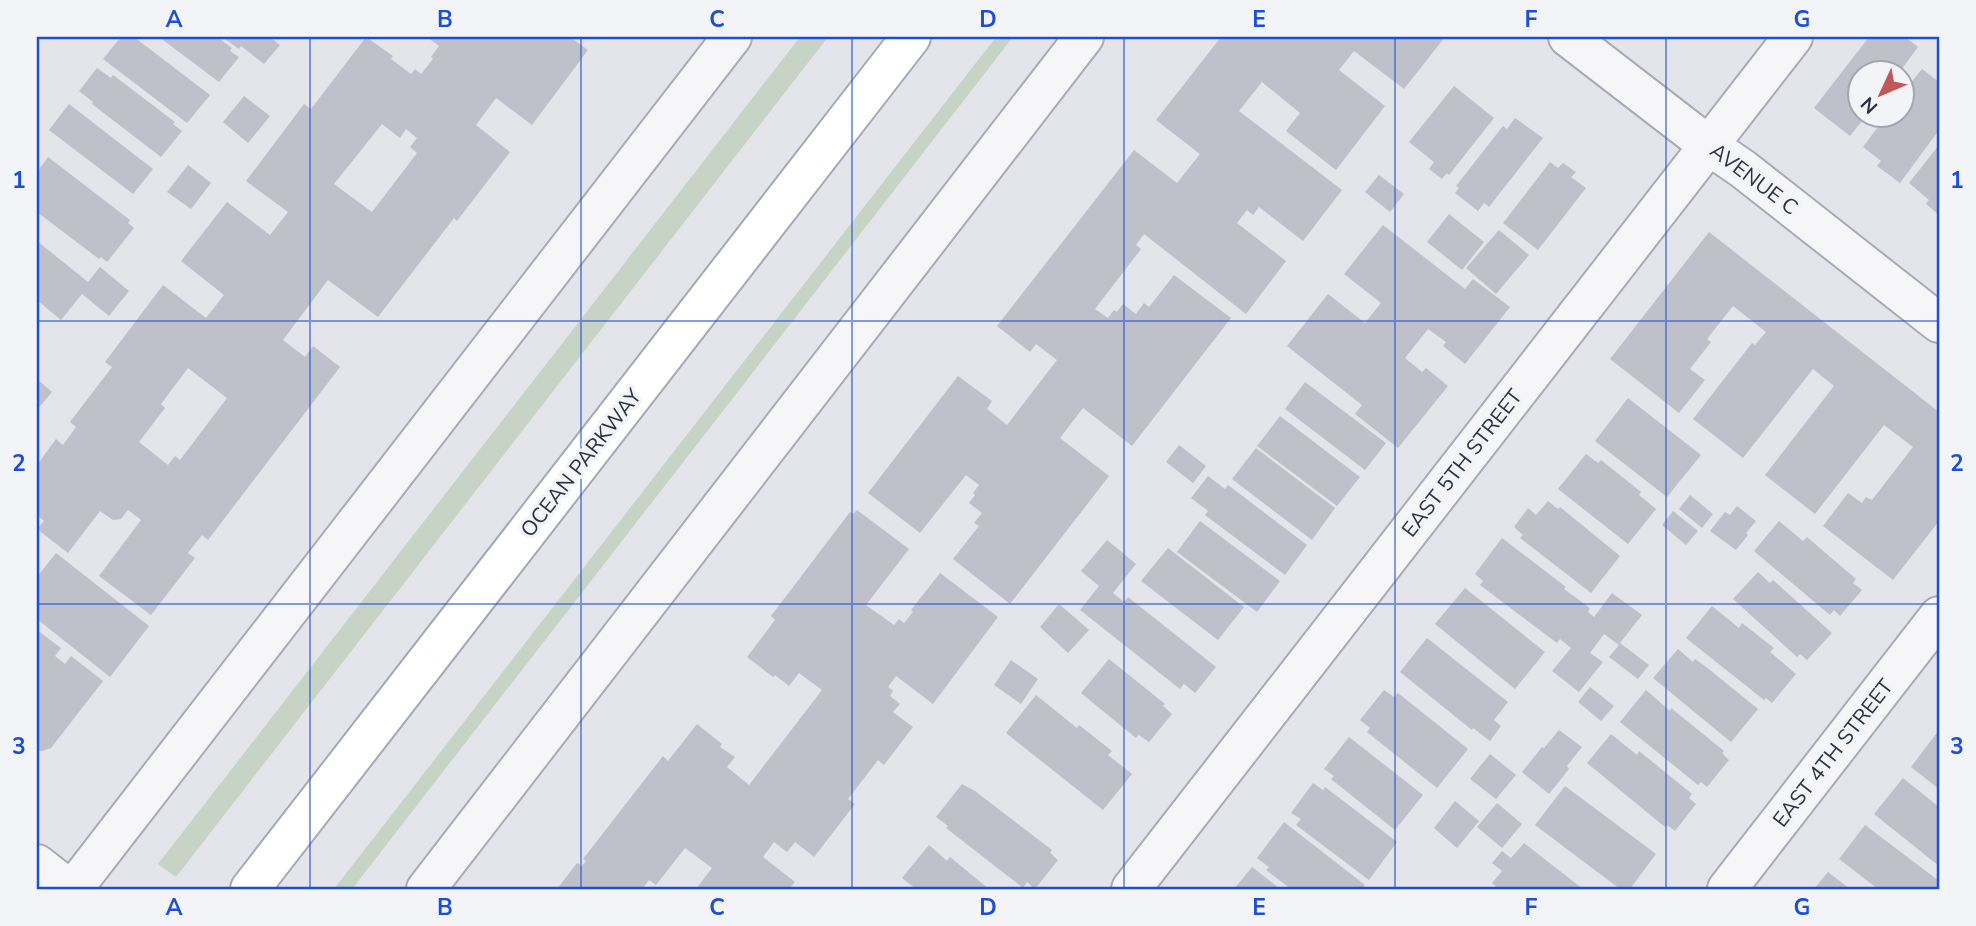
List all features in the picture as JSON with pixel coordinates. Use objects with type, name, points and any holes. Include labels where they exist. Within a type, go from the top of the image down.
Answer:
[{"type":"main road","name":"OCEAN PARKWAY","points":[[250,889],[911,37]]},
{"type":"street","points":[[37,864],[71,889],[732,37]]},
{"type":"street","points":[[426,889],[1084,37]]},
{"type":"street","name":"AVENUE C","points":[[1568,37],[1708,145],[1744,169],[1939,323]]},
{"type":"street","name":"EAST 5TH STREET","points":[[1131,889],[1793,37]]},
{"type":"street","name":"EAST 4TH STREET","points":[[1727,889],[1939,616]]},
{"type":"green space","points":[[800,37],[828,37],[176,877],[158,864]]},
{"type":"green space","points":[[996,37],[1013,37],[352,889],[334,889]]},
{"type":"building","points":[[121,37],[134,37],[210,95],[187,123],[103,59]]},
{"type":"building","points":[[159,37],[217,37],[239,57],[219,82]]},
{"type":"building","points":[[222,37],[270,37],[280,45],[264,64],[241,46],[239,49]]},
{"type":"building","points":[[366,37],[393,56],[391,59],[411,74],[415,69],[421,74],[439,46],[427,37],[570,37],[588,50],[532,125],[496,98],[476,125],[510,152],[457,221],[454,218],[378,317],[328,280],[283,340],[305,357],[313,346],[340,367],[208,540],[202,535],[188,553],[195,558],[151,615],[99,576],[141,520],[128,510],[121,519],[113,520],[100,511],[68,553],[37,529],[44,521],[37,515],[37,465],[56,439],[63,445],[76,427],[70,422],[112,367],[105,362],[163,285],[206,318],[224,295],[181,261],[227,202],[270,235],[288,212],[246,181],[304,104],[311,109]],"holes":[[[382,124],[400,138],[406,129],[417,138],[410,147],[417,153],[372,212],[334,184]],[[188,368],[227,398],[180,460],[175,456],[168,465],[139,442],[165,408],[161,404]]]},
{"type":"building","points":[[1221,37],[1445,37],[1404,89],[1354,51],[1339,70],[1385,106],[1336,170],[1286,131],[1300,113],[1262,82],[1239,111],[1342,190],[1303,241],[1259,207],[1253,215],[1247,210],[1237,223],[1286,261],[1246,314],[1144,234],[1136,245],[1141,249],[1095,309],[1108,318],[1123,304],[1136,314],[1144,303],[1149,307],[1174,275],[1231,318],[1132,446],[1083,408],[1060,438],[1109,476],[1010,604],[953,559],[979,526],[974,523],[982,513],[969,503],[979,485],[966,475],[920,533],[868,493],[958,376],[992,401],[987,409],[1007,425],[1057,360],[1036,344],[1030,352],[997,326],[1134,150],[1177,183],[1200,154],[1156,120]]},
{"type":"building","points":[[1869,37],[1905,37],[1918,47],[1908,60],[1851,60]]},
{"type":"building","points":[[1846,67],[1846,130],[1855,130],[1850,136],[1814,108]]},
{"type":"building","points":[[97,68],[111,78],[113,75],[175,122],[173,124],[182,131],[161,157],[79,91]]},
{"type":"building","points":[[1922,69],[1939,82],[1939,130],[1900,183],[1877,166],[1881,161],[1863,147],[1876,130],[1916,130],[1916,76]]},
{"type":"building","points":[[1454,86],[1494,118],[1449,175],[1447,173],[1442,179],[1429,169],[1434,162],[1409,142]]},
{"type":"building","points":[[244,96],[270,116],[248,143],[223,122]]},
{"type":"building","points":[[69,104],[153,169],[133,194],[49,130]]},
{"type":"building","points":[[1515,118],[1543,138],[1489,207],[1484,203],[1478,211],[1455,193],[1459,188],[1456,186],[1503,126],[1507,129]]},
{"type":"building","points":[[1939,145],[1939,215],[1926,204],[1929,200],[1909,183]]},
{"type":"building","points":[[48,157],[130,220],[128,223],[134,228],[107,262],[101,257],[99,259],[37,212],[37,172]]},
{"type":"building","points":[[1550,162],[1558,168],[1563,163],[1576,172],[1571,177],[1586,188],[1538,250],[1503,223]]},
{"type":"building","points":[[188,165],[211,183],[191,209],[167,192]]},
{"type":"building","points":[[1379,175],[1404,194],[1390,212],[1365,192]]},
{"type":"building","points":[[1449,214],[1484,242],[1462,270],[1427,242]]},
{"type":"building","points":[[1383,225],[1465,289],[1473,279],[1510,307],[1465,364],[1443,346],[1446,342],[1428,329],[1405,358],[1422,372],[1426,368],[1448,386],[1398,448],[1355,414],[1362,405],[1287,346],[1328,294],[1365,323],[1381,303],[1344,274]]},
{"type":"building","points":[[1499,230],[1529,255],[1496,294],[1466,268]]},
{"type":"building","points":[[1709,232],[1939,412],[1939,521],[1893,580],[1823,526],[1848,493],[1862,503],[1866,497],[1872,500],[1913,447],[1884,425],[1815,514],[1765,475],[1834,386],[1813,369],[1743,458],[1693,419],[1752,343],[1755,345],[1766,332],[1733,306],[1707,339],[1711,342],[1690,369],[1705,380],[1679,413],[1610,359]]},
{"type":"building","points":[[37,241],[88,282],[100,267],[129,291],[109,316],[82,294],[61,320],[37,300]]},
{"type":"building","points":[[37,379],[52,392],[37,410]]},
{"type":"building","points":[[1305,382],[1386,443],[1365,470],[1285,409]]},
{"type":"building","points":[[1628,398],[1701,455],[1667,497],[1595,441]]},
{"type":"building","points":[[1280,416],[1360,477],[1337,506],[1257,446]]},
{"type":"building","points":[[1179,445],[1206,466],[1193,483],[1166,462]]},
{"type":"building","points":[[1256,448],[1335,508],[1312,540],[1232,479]]},
{"type":"building","points":[[1586,454],[1598,463],[1601,460],[1641,492],[1639,495],[1656,509],[1628,544],[1558,489]]},
{"type":"building","points":[[1208,476],[1225,489],[1228,485],[1307,545],[1285,575],[1205,515],[1208,511],[1191,498]]},
{"type":"building","points":[[1690,495],[1713,514],[1702,528],[1679,509]]},
{"type":"building","points":[[1548,501],[1558,509],[1560,507],[1620,556],[1591,593],[1520,538],[1523,535],[1514,527],[1528,508],[1536,515]]},
{"type":"building","points":[[1737,506],[1756,521],[1736,550],[1710,531],[1725,512],[1730,515]]},
{"type":"building","points":[[857,510],[909,549],[866,605],[894,625],[899,619],[904,623],[940,573],[998,617],[933,704],[896,676],[888,687],[893,691],[890,696],[900,704],[893,712],[913,727],[884,765],[878,760],[848,799],[855,804],[814,857],[795,842],[787,852],[774,842],[763,857],[795,882],[789,889],[696,889],[712,868],[685,848],[656,885],[649,880],[642,889],[557,889],[577,863],[582,866],[586,861],[583,859],[663,756],[668,761],[697,724],[722,744],[720,747],[735,757],[727,767],[749,785],[822,690],[799,673],[789,686],[747,657],[775,620],[771,616],[850,512],[853,514]]},
{"type":"building","points":[[1673,511],[1698,531],[1686,545],[1662,525]]},
{"type":"building","points":[[1200,521],[1280,581],[1257,612],[1177,552]]},
{"type":"building","points":[[1779,521],[1803,541],[1807,537],[1856,579],[1853,583],[1862,590],[1840,616],[1834,610],[1830,615],[1754,551]]},
{"type":"building","points":[[1502,538],[1566,587],[1564,589],[1590,608],[1588,612],[1594,617],[1612,593],[1642,615],[1620,643],[1649,665],[1638,679],[1609,657],[1619,645],[1604,634],[1590,653],[1603,662],[1579,692],[1552,671],[1571,648],[1560,639],[1557,643],[1480,585],[1483,581],[1475,574]]},
{"type":"building","points":[[1107,540],[1136,564],[1113,593],[1124,602],[1128,597],[1216,667],[1195,693],[1184,684],[1180,689],[1080,610],[1099,586],[1081,571]]},
{"type":"building","points":[[1168,548],[1244,607],[1218,640],[1141,581]]},
{"type":"building","points":[[56,553],[149,626],[110,677],[37,619],[37,577]]},
{"type":"building","points":[[1758,572],[1770,583],[1773,580],[1832,633],[1807,660],[1800,654],[1797,657],[1733,599]]},
{"type":"building","points":[[1465,588],[1545,652],[1515,689],[1435,624]]},
{"type":"building","points":[[1059,604],[1089,630],[1068,653],[1040,627]]},
{"type":"building","points":[[1712,606],[1739,628],[1742,623],[1774,648],[1770,652],[1796,674],[1772,703],[1766,698],[1764,700],[1686,638]]},
{"type":"building","points":[[37,630],[61,648],[55,656],[65,664],[71,656],[103,681],[51,748],[42,751],[37,751]]},
{"type":"building","points":[[1427,638],[1508,702],[1494,720],[1501,726],[1490,741],[1473,728],[1472,730],[1400,672]]},
{"type":"building","points":[[1678,649],[1693,662],[1695,659],[1705,666],[1758,709],[1731,742],[1653,678]]},
{"type":"building","points":[[1109,659],[1165,704],[1163,706],[1172,714],[1149,742],[1139,735],[1136,738],[1081,693]]},
{"type":"building","points":[[1011,660],[1038,679],[1021,704],[994,685]]},
{"type":"building","points":[[1590,687],[1614,706],[1601,721],[1578,702]]},
{"type":"building","points":[[1384,690],[1394,697],[1398,693],[1468,749],[1437,788],[1367,732],[1370,728],[1360,720]]},
{"type":"building","points":[[1646,690],[1724,751],[1722,753],[1729,760],[1707,787],[1701,782],[1698,785],[1620,722]]},
{"type":"building","points":[[1036,695],[1077,728],[1079,725],[1112,751],[1108,755],[1132,774],[1103,810],[1006,733]]},
{"type":"building","points":[[1559,730],[1582,747],[1549,794],[1522,772]]},
{"type":"building","points":[[1939,730],[1939,789],[1911,767]]},
{"type":"building","points":[[1611,734],[1637,755],[1639,751],[1692,794],[1689,798],[1696,804],[1675,831],[1667,825],[1665,827],[1587,763]]},
{"type":"building","points":[[1349,737],[1423,795],[1395,830],[1331,779],[1334,776],[1324,769]]},
{"type":"building","points":[[1490,754],[1516,775],[1496,799],[1470,779]]},
{"type":"building","points":[[1903,778],[1939,807],[1939,866],[1874,814]]},
{"type":"building","points":[[1313,783],[1323,790],[1325,787],[1397,842],[1369,880],[1296,825],[1301,819],[1291,813]]},
{"type":"building","points":[[962,784],[1052,850],[1050,853],[1058,860],[1035,889],[1027,882],[1023,888],[946,828],[948,826],[936,817]]},
{"type":"building","points":[[1565,786],[1656,854],[1630,889],[1620,889],[1535,825]]},
{"type":"building","points":[[1455,801],[1479,821],[1457,848],[1434,828]]},
{"type":"building","points":[[1497,803],[1522,824],[1502,848],[1477,827]]},
{"type":"building","points":[[1284,822],[1365,885],[1362,889],[1291,889],[1266,870],[1269,867],[1257,858]]},
{"type":"building","points":[[1865,825],[1939,881],[1939,889],[1878,889],[1839,859]]},
{"type":"building","points":[[1524,843],[1583,889],[1499,889],[1492,883],[1502,871],[1492,863],[1502,851],[1511,858]]},
{"type":"building","points":[[929,845],[947,861],[950,857],[989,889],[916,889],[902,878]]},
{"type":"building","points":[[1252,867],[1270,881],[1280,889],[1234,889]]},
{"type":"building","points":[[1828,872],[1850,889],[1814,889]]}]
